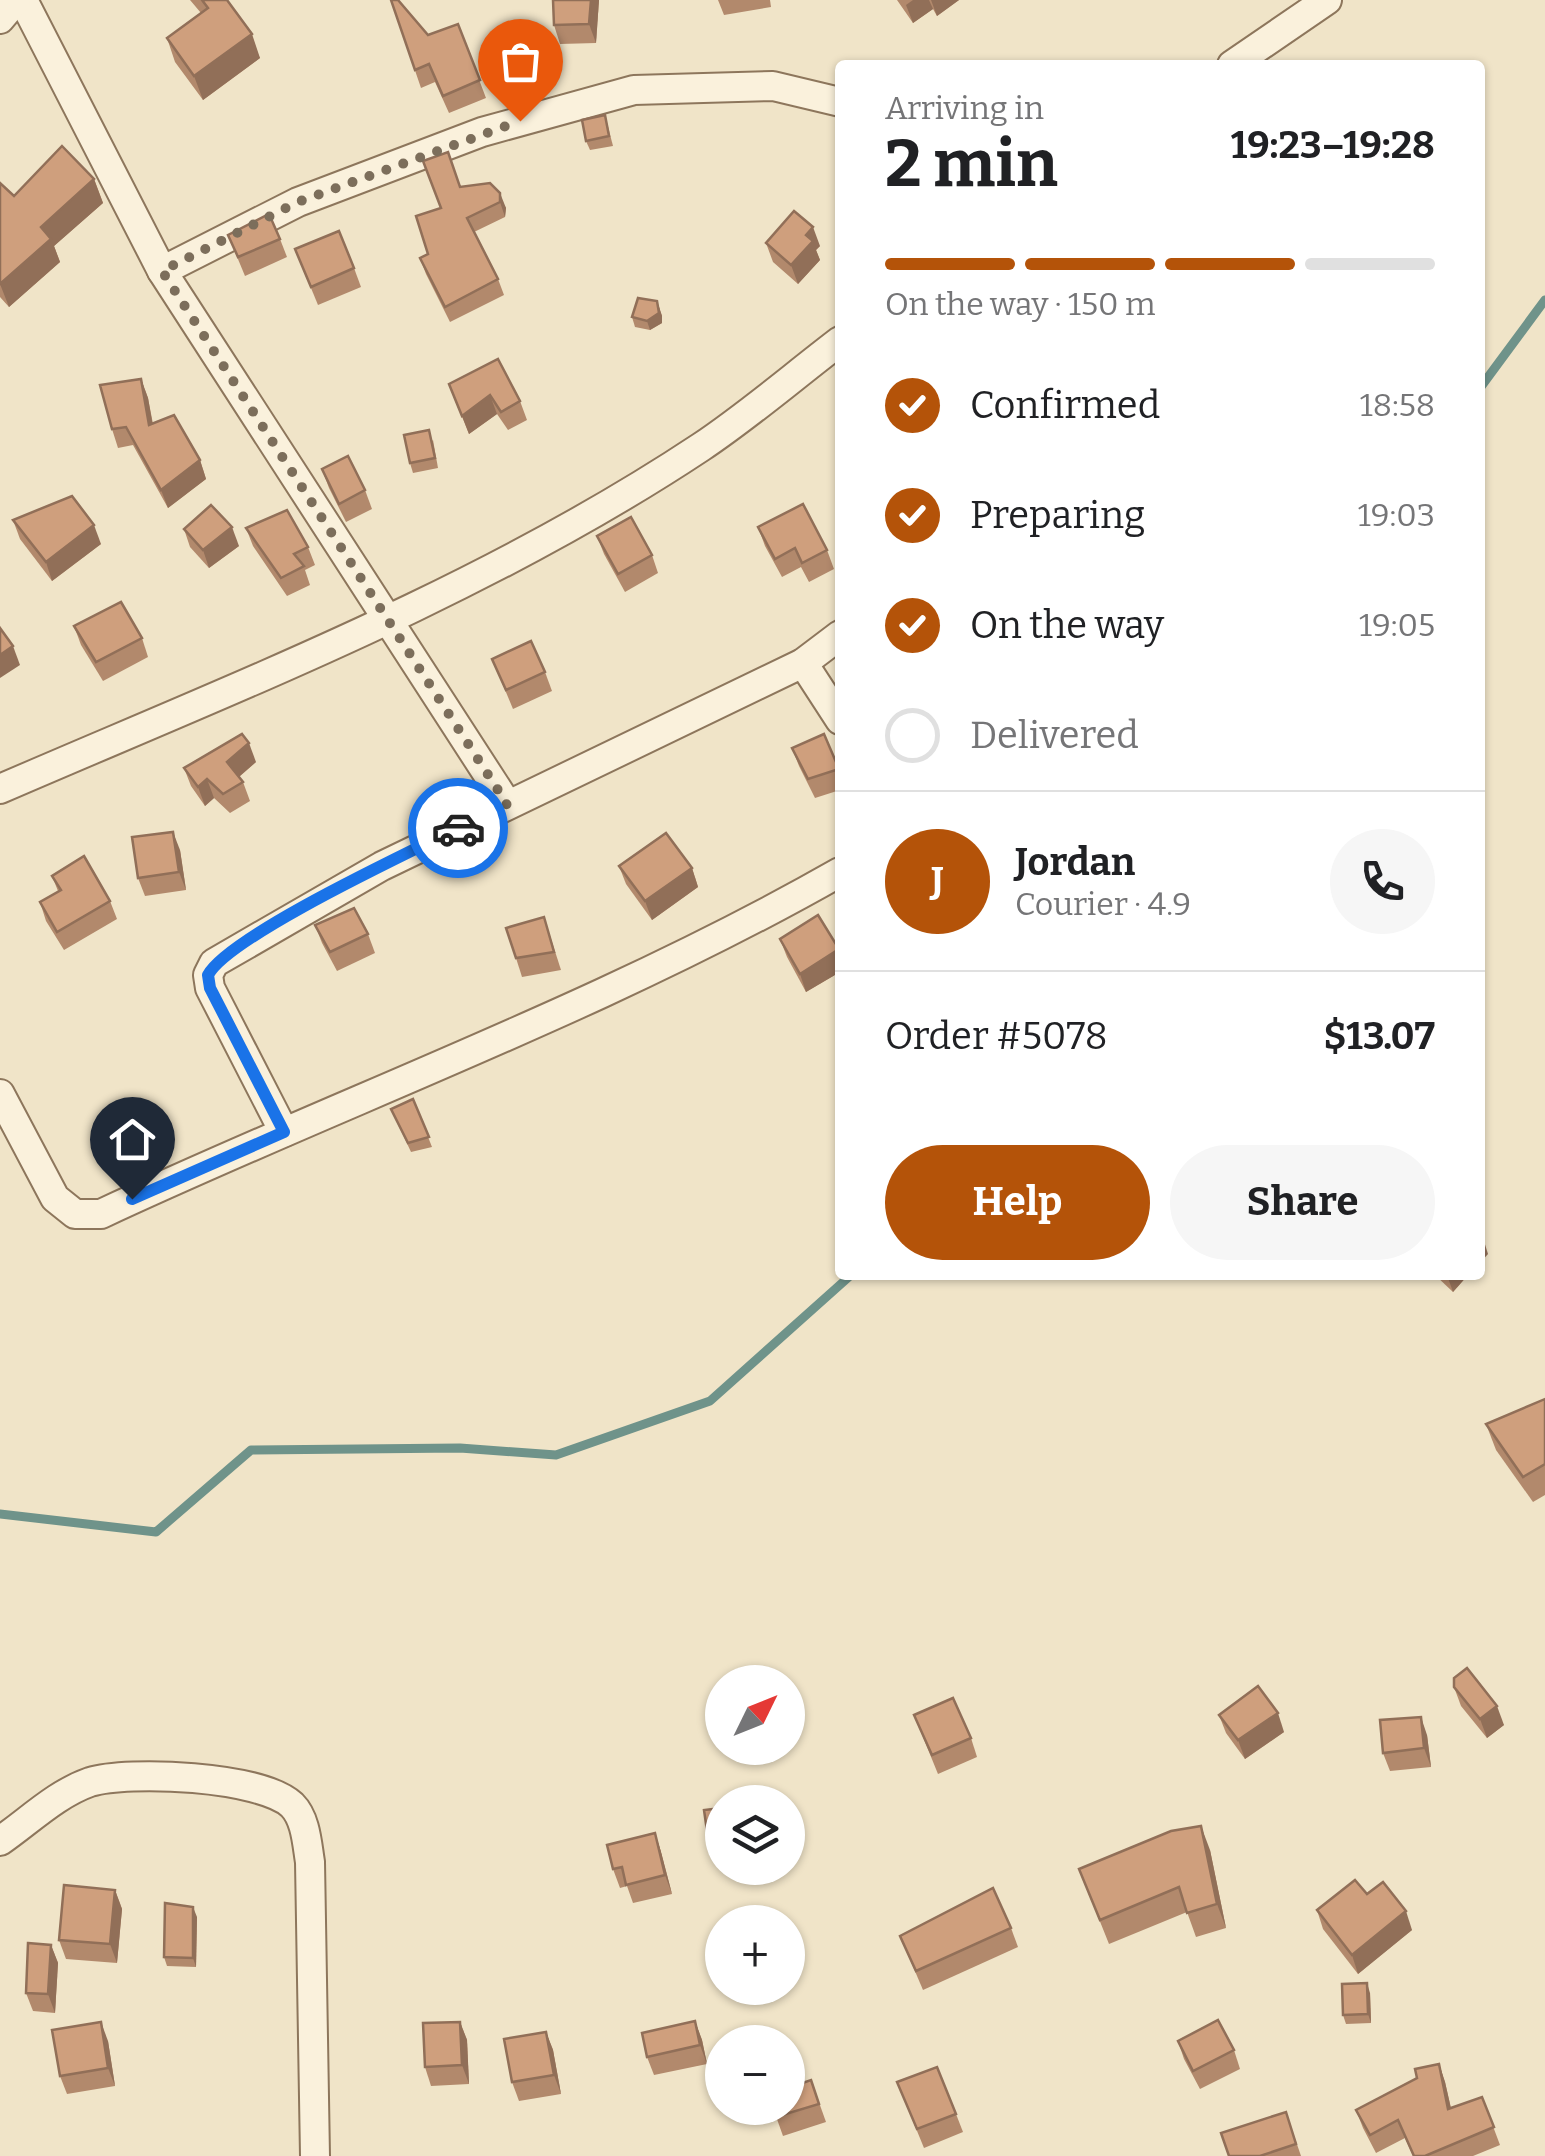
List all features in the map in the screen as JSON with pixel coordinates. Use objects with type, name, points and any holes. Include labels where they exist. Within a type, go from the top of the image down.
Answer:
[{"type":"street","points":[[0,19],[20,0],[162,271],[507,804]]},
{"type":"street","points":[[1239,60],[1328,0]]},
{"type":"street","points":[[162,271],[298,202],[482,132],[634,90],[773,86],[835,101]]},
{"type":"street","points":[[0,790],[390,620],[592,513],[688,456],[835,345]]},
{"type":"street","points":[[284,1132],[210,988],[208,975],[214,963],[382,866],[803,663],[835,639]]},
{"type":"street","points":[[803,663],[835,712]]},
{"type":"street","points":[[0,1094],[55,1198],[76,1214],[101,1214],[627,983],[835,875]]},
{"type":"street","points":[[0,1841],[60,1796],[89,1782],[129,1774],[215,1780],[269,1793],[292,1805],[304,1827],[310,1862],[315,2156]]},
{"type":"building","points":[[202,0],[227,0],[252,34],[194,76],[167,38],[208,8]]},
{"type":"building","points":[[391,0],[398,0],[428,35],[458,24],[480,80],[443,96],[429,64],[415,70]]},
{"type":"building","points":[[553,0],[591,0],[589,24],[554,25]]},
{"type":"building","points":[[605,115],[609,136],[586,141],[582,120]]},
{"type":"building","points":[[62,146],[94,179],[41,227],[51,239],[0,284],[0,183],[14,196]]},
{"type":"building","points":[[448,152],[460,187],[490,183],[500,193],[500,202],[467,218],[498,279],[445,307],[420,258],[428,254],[416,216],[441,208],[423,161]]},
{"type":"building","points":[[794,211],[813,227],[806,235],[813,241],[791,265],[766,243]]},
{"type":"building","points":[[269,214],[280,239],[238,257],[228,235]]},
{"type":"building","points":[[339,231],[354,268],[311,287],[295,249]]},
{"type":"building","points":[[638,298],[657,301],[659,313],[647,321],[632,317]]},
{"type":"building","points":[[498,359],[520,401],[501,412],[490,395],[462,416],[449,384]]},
{"type":"building","points":[[141,379],[149,425],[174,415],[200,460],[161,490],[126,427],[112,429],[100,385]]},
{"type":"building","points":[[429,430],[435,458],[410,463],[404,435]]},
{"type":"building","points":[[348,456],[365,490],[339,504],[322,469]]},
{"type":"building","points":[[72,496],[94,525],[46,562],[13,520]]},
{"type":"building","points":[[803,504],[827,550],[802,563],[795,548],[775,559],[758,527]]},
{"type":"building","points":[[211,505],[232,527],[203,550],[184,529]]},
{"type":"building","points":[[287,510],[308,547],[294,554],[304,566],[281,578],[246,528]]},
{"type":"building","points":[[631,517],[652,555],[618,574],[597,536]]},
{"type":"building","points":[[121,602],[142,638],[96,662],[74,626]]},
{"type":"building","points":[[0,628],[13,646],[0,655]]},
{"type":"building","points":[[531,641],[545,672],[506,690],[492,659]]},
{"type":"building","points":[[242,734],[249,743],[227,762],[243,782],[223,794],[207,779],[198,787],[184,768]]},
{"type":"building","points":[[824,734],[835,760],[835,770],[808,779],[792,748]]},
{"type":"building","points":[[173,832],[179,872],[138,878],[132,837]]},
{"type":"building","points":[[666,833],[692,868],[645,901],[619,866]]},
{"type":"building","points":[[84,856],[110,901],[57,932],[40,902],[61,890],[52,876]]},
{"type":"building","points":[[354,908],[368,934],[330,952],[315,925]]},
{"type":"building","points":[[818,915],[835,943],[835,952],[800,974],[780,939]]},
{"type":"building","points":[[544,917],[554,952],[516,958],[506,928]]},
{"type":"building","points":[[413,1099],[429,1137],[408,1143],[391,1109]]},
{"type":"building","points":[[1545,1399],[1545,1464],[1523,1477],[1486,1424]]},
{"type":"building","points":[[1467,1668],[1497,1706],[1480,1719],[1454,1687],[1454,1678]]},
{"type":"building","points":[[1258,1686],[1278,1713],[1238,1740],[1219,1715]]},
{"type":"building","points":[[953,1698],[971,1738],[932,1755],[914,1715]]},
{"type":"building","points":[[1421,1717],[1424,1748],[1383,1753],[1380,1720]]},
{"type":"building","points":[[1201,1826],[1217,1904],[1187,1913],[1179,1887],[1100,1920],[1079,1869],[1171,1831]]},
{"type":"building","points":[[655,1833],[665,1875],[626,1885],[622,1867],[613,1869],[607,1845]]},
{"type":"building","points":[[1355,1880],[1367,1894],[1383,1882],[1406,1911],[1352,1955],[1317,1910]]},
{"type":"building","points":[[64,1885],[115,1890],[110,1944],[59,1940]]},
{"type":"building","points":[[993,1888],[1011,1928],[916,1971],[900,1936]]},
{"type":"building","points":[[165,1903],[193,1907],[193,1958],[164,1957]]},
{"type":"building","points":[[28,1943],[51,1945],[48,1994],[26,1993]]},
{"type":"building","points":[[1367,1983],[1368,2014],[1343,2015],[1342,1984]]},
{"type":"building","points":[[1218,2020],[1234,2050],[1193,2071],[1178,2041]]},
{"type":"building","points":[[695,2021],[700,2045],[647,2057],[642,2033]]},
{"type":"building","points":[[101,2022],[108,2068],[60,2076],[52,2030]]},
{"type":"building","points":[[460,2022],[462,2065],[425,2067],[423,2023]]},
{"type":"building","points":[[546,2032],[554,2075],[512,2082],[504,2039]]},
{"type":"building","points":[[1439,2064],[1448,2109],[1482,2097],[1494,2127],[1425,2156],[1414,2156],[1398,2120],[1370,2135],[1356,2110],[1417,2078],[1415,2069]]},
{"type":"building","points":[[937,2067],[956,2114],[917,2129],[897,2082]]},
{"type":"building","points":[[811,2080],[819,2104],[805,2108],[805,2082]]},
{"type":"building","points":[[1286,2112],[1296,2144],[1260,2156],[1229,2156],[1221,2133]]},
{"type":"waterway","points":[[1485,381],[1545,300]]},
{"type":"waterway","points":[[0,1514],[156,1532],[251,1450],[460,1448],[556,1455],[710,1401],[845,1280]]},
{"type":"way so far","points":[[458,828],[507,804],[162,271],[298,202],[520,121]]},
{"type":"route","points":[[132,1199],[284,1132],[228,1030],[210,988],[208,975],[214,963],[272,926],[458,828]]}]
